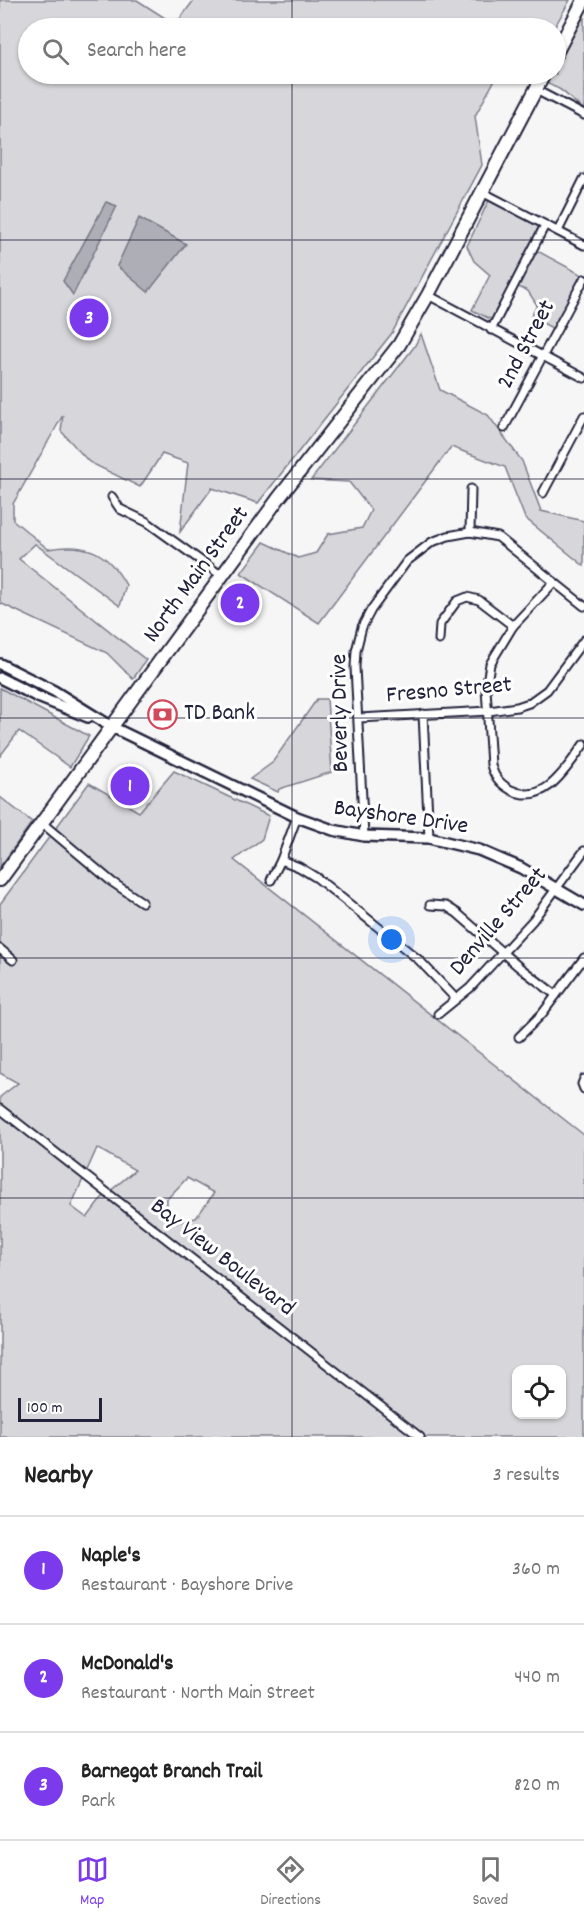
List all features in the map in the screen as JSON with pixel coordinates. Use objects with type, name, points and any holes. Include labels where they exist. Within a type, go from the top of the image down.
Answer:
[{"type":"highway","points":[[566,33],[584,0]]},
{"type":"highway","name":"North Main Street","points":[[0,880],[278,499],[390,358],[428,295],[539,84]]},
{"type":"street","points":[[536,90],[584,115]]},
{"type":"street","points":[[558,231],[584,179]]},
{"type":"street","points":[[482,192],[584,245]]},
{"type":"street","points":[[491,330],[545,225]]},
{"type":"street","name":"2nd Street","points":[[504,428],[584,279]]},
{"type":"street","points":[[428,295],[584,378]]},
{"type":"street","points":[[543,493],[584,416]]},
{"type":"street","points":[[470,532],[471,489]]},
{"type":"street","points":[[112,497],[120,509],[147,522],[222,576]]},
{"type":"street","name":"Beverly Drive","points":[[364,836],[356,651],[362,627],[371,610],[407,561],[432,542],[448,536],[470,532],[498,537],[584,606]]},
{"type":"street","points":[[554,582],[513,626],[490,664],[486,689],[489,711],[489,756],[492,770],[501,785],[519,793],[534,793],[553,785],[584,744]]},
{"type":"street","points":[[439,640],[440,624],[457,601],[467,597],[479,600],[513,626]]},
{"type":"street","name":"Fresno Street","points":[[359,718],[489,711],[517,707],[539,698],[548,690],[584,640]]},
{"type":"street","points":[[0,664],[54,691],[112,727]]},
{"type":"street","points":[[0,678],[38,697],[112,727]]},
{"type":"street","points":[[423,714],[429,838]]},
{"type":"street","name":"Bayshore Drive","points":[[112,727],[297,817],[333,830],[364,836],[429,838],[460,844],[492,854],[521,868],[584,905]]},
{"type":"street","points":[[271,880],[297,817]]},
{"type":"street","points":[[42,823],[112,882],[142,902]]},
{"type":"street","name":"Denville Street","points":[[438,1014],[470,988],[533,920],[584,851]]},
{"type":"street","points":[[281,860],[317,878],[419,960],[456,999]]},
{"type":"street","points":[[430,904],[446,906],[457,913],[556,995]]},
{"type":"street","points":[[0,949],[13,960]]},
{"type":"street","points":[[519,1037],[556,995],[584,958]]},
{"type":"street","points":[[584,1079],[582,1084],[584,1089]]},
{"type":"street","name":"Bay View Boulevard","points":[[0,1109],[294,1341],[420,1437]]},
{"type":"shaded area","points":[[0,0],[137,0],[165,18],[18,18],[18,84],[493,84],[475,116],[482,165],[392,333],[258,503],[212,488],[180,532],[188,463],[162,454],[140,487],[89,462],[61,431],[63,415],[13,504],[13,520],[48,549],[84,548],[103,557],[119,573],[126,585],[120,606],[35,544],[19,559],[146,660],[133,679],[107,653],[0,603]]},
{"type":"shaded area","points":[[194,0],[570,0],[560,18],[180,18]]},
{"type":"shaded area","points":[[584,14],[584,109],[562,91],[548,84],[566,84],[566,47]]},
{"type":"shaded area","points":[[489,200],[540,227],[530,247],[584,276],[554,329],[531,317],[537,305],[528,291],[511,284],[492,320],[472,310],[490,275],[474,261],[467,246]]},
{"type":"shaded area","points":[[106,202],[117,206],[73,295],[63,281]]},
{"type":"shaded area","points":[[139,218],[186,244],[148,292],[117,266]]},
{"type":"shaded area","points":[[421,334],[440,390],[488,415],[522,461],[541,511],[584,521],[584,566],[525,518],[505,467],[451,447],[319,623],[241,573],[264,542],[298,558],[316,553],[328,534],[362,528],[371,510],[349,482],[311,480],[414,347]]},
{"type":"shaded area","points":[[0,688],[89,736],[70,767],[19,731],[0,756]]},
{"type":"shaded area","points":[[317,699],[327,699],[332,772],[279,789],[278,792],[250,779],[272,763]]},
{"type":"shaded area","points":[[174,771],[269,816],[262,839],[234,860],[584,1135],[584,1437],[0,1437],[0,1097],[18,1083],[0,1073],[0,904],[89,783],[139,812]],"holes":[[[97,1148],[135,1170],[102,1198],[87,1218],[71,1206]],[[187,1178],[214,1193],[196,1218],[167,1224],[167,1199]]]},
{"type":"shaded area","points":[[0,797],[32,822],[0,867]]},
{"type":"place","name":"Barnegat Branch Trail","points":[[89,318]]},
{"type":"place","name":"McDonald's","points":[[240,603]]},
{"type":"place","name":"TD Bank","points":[[163,714]]},
{"type":"place","name":"Naple's","points":[[130,786]]}]
